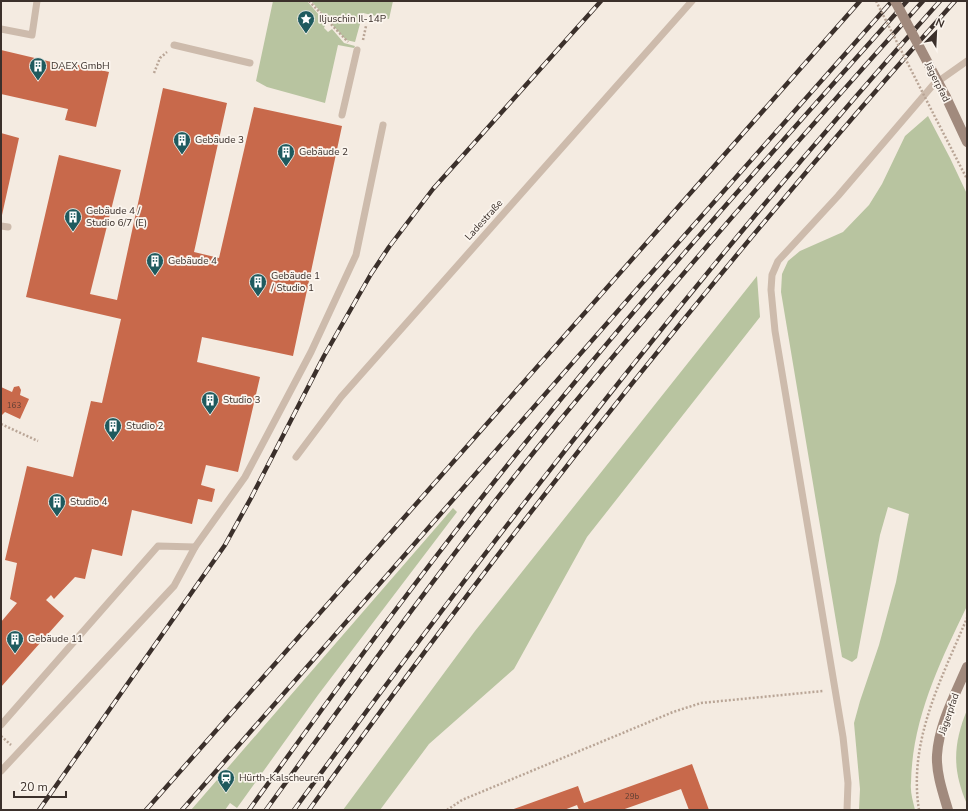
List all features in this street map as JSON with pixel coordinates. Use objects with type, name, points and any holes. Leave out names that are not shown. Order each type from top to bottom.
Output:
[{"type":"main road","name":"Jägerpfad","points":[[895,1],[946,97],[967,142]]},
{"type":"main road","name":"Jägerpfad","points":[[948,810],[939,775],[937,756],[940,734],[947,712],[967,667]]},
{"type":"lane","points":[[1,29],[32,35],[37,1]]},
{"type":"lane","name":"Ladestraße","points":[[296,457],[341,397],[692,1]]},
{"type":"lane","points":[[174,46],[250,63]]},
{"type":"lane","points":[[342,116],[359,48]]},
{"type":"lane","points":[[847,810],[848,783],[836,689],[775,331],[770,290],[772,275],[778,261],[838,196],[933,85],[967,61]]},
{"type":"lane","points":[[1,771],[174,586],[195,547],[244,477],[311,352],[356,255],[383,125]]},
{"type":"lane","points":[[1,725],[158,546],[195,547]]},
{"type":"path","points":[[309,1],[346,42],[352,43]]},
{"type":"path","points":[[876,1],[967,180]]},
{"type":"path","points":[[359,48],[366,26]]},
{"type":"path","points":[[154,73],[160,58],[174,46]]},
{"type":"path","points":[[1,424],[38,441]]},
{"type":"path","points":[[447,810],[462,800],[673,712],[701,703],[741,698],[808,694],[836,689]]},
{"type":"green space","points":[[273,1],[307,1],[326,23],[324,28],[328,32],[332,29],[344,43],[355,46],[354,48],[338,45],[325,103],[267,87],[256,81]]},
{"type":"green space","points":[[311,1],[393,1],[389,19],[363,13],[355,42],[346,40]]},
{"type":"green space","points":[[928,116],[967,194],[967,606],[947,648],[929,692],[916,736],[911,786],[915,810],[859,810],[860,789],[854,723],[879,645],[896,582],[909,514],[888,507],[880,535],[857,658],[852,662],[842,657],[781,292],[782,274],[788,261],[800,251],[843,232],[869,205],[882,184],[905,136]]},
{"type":"green space","points":[[757,276],[760,317],[587,537],[514,669],[429,744],[380,810],[343,810],[475,631]]},
{"type":"green space","points":[[453,508],[457,512],[318,695],[237,808],[230,803],[225,810],[191,810]]},
{"type":"green space","points":[[967,710],[967,804],[959,780],[956,757],[959,734]]},
{"type":"building","name":"DAEX GmbH","points":[[1,50],[77,68],[78,65],[109,72],[96,127],[65,120],[68,109],[1,94]]},
{"type":"building","points":[[163,88],[227,103],[194,252],[219,258],[254,107],[342,126],[293,356],[202,337],[197,362],[260,377],[238,472],[206,465],[201,485],[215,489],[212,502],[198,499],[192,524],[132,510],[122,556],[92,549],[85,579],[75,577],[54,599],[51,595],[46,600],[64,616],[1,687],[1,622],[17,603],[10,599],[17,563],[5,560],[27,466],[73,477],[91,401],[102,403],[121,319],[26,297],[59,155],[121,170],[90,294],[117,300]]},
{"type":"building","points":[[1,133],[19,138],[2,215],[1,215]]},
{"type":"building","points":[[19,386],[21,390],[20,395],[29,399],[20,419],[5,412],[1,416],[1,387],[12,392],[14,387]]},
{"type":"building","points":[[692,764],[709,810],[689,810],[681,789],[622,810],[579,810],[577,805],[564,810],[511,810],[578,786],[584,803]]},
{"type":"railway","points":[[39,810],[225,545],[251,498],[324,356],[371,274],[389,247],[433,189],[601,1]]},
{"type":"railway","points":[[146,810],[860,1]]},
{"type":"railway","points":[[182,810],[630,297],[892,1]]},
{"type":"railway","points":[[249,810],[393,613],[467,516],[543,421],[677,261],[907,1]]},
{"type":"railway","points":[[266,810],[444,567],[556,425],[737,211],[923,1]]},
{"type":"railway","points":[[294,810],[448,602],[607,397],[688,296],[771,197],[940,1]]},
{"type":"railway","points":[[309,810],[462,602],[621,397],[785,197],[869,98],[955,1]]},
{"type":"place","name":"Iljuschin Il-14P","points":[[306,34]]},
{"type":"place","name":"DAEX GmbH","points":[[38,81]]},
{"type":"place","name":"Gebäude 3","points":[[182,155]]},
{"type":"place","name":"Gebäude 2","points":[[286,167]]},
{"type":"place","name":"Gebäude 4 / Studio 6/7 (E)","points":[[73,232]]},
{"type":"place","name":"Gebäude 4","points":[[155,276]]},
{"type":"place","name":"Gebäude 1 / Studio 1","points":[[258,297]]},
{"type":"place","name":"Studio 3","points":[[210,415]]},
{"type":"place","name":"Studio 2","points":[[113,441]]},
{"type":"place","name":"Studio 4","points":[[57,517]]},
{"type":"place","name":"Gebäude 11","points":[[15,654]]},
{"type":"place","name":"Hürth-Kalscheuren","points":[[226,793]]}]
